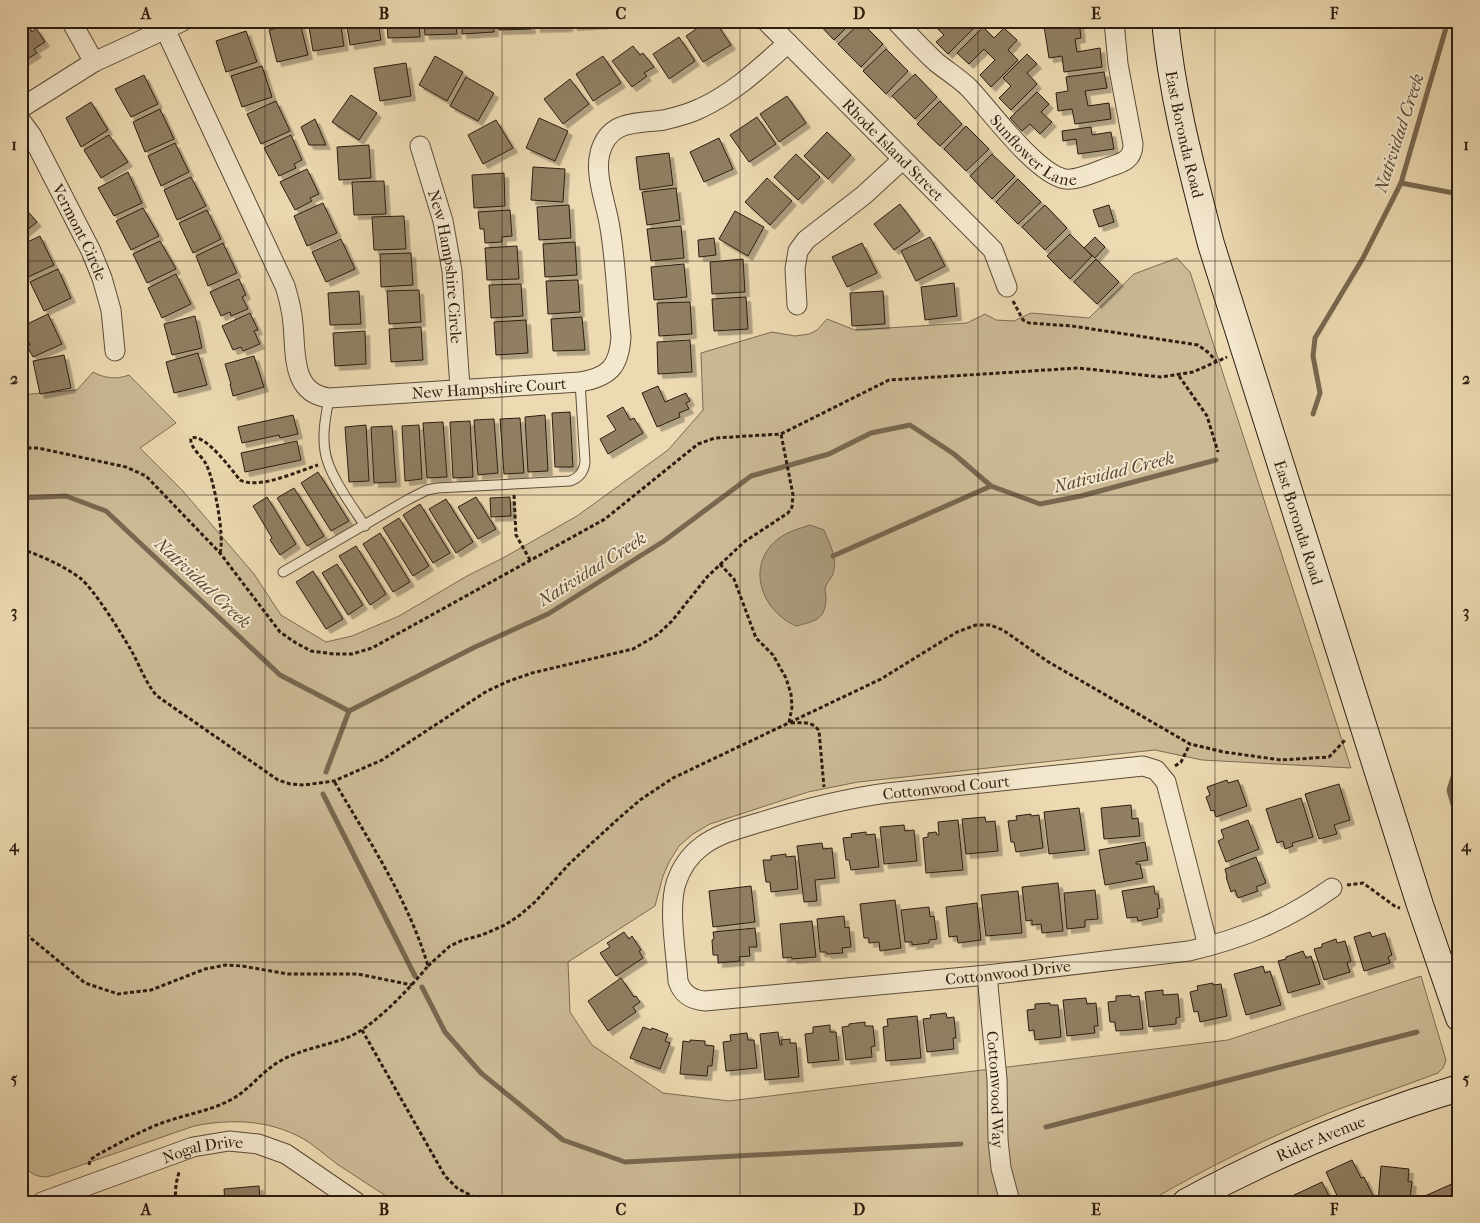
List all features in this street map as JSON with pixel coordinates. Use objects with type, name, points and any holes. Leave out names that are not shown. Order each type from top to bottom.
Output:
[{"type":"main road","name":"East Boronda Road","points":[[1165,21],[1169,60],[1186,149],[1212,244],[1420,905],[1459,1018]]},
{"type":"main road","name":"Rider Avenue","points":[[1186,1202],[1253,1168],[1335,1131],[1459,1088]]},
{"type":"street","points":[[71,21],[94,62]]},
{"type":"street","points":[[21,108],[94,62],[183,21]]},
{"type":"street","name":"Rhode Island Street","points":[[766,21],[993,250],[1007,287]]},
{"type":"street","name":"Sunflower Lane","points":[[896,21],[935,61],[969,88],[998,123],[1045,169],[1058,177],[1071,180],[1121,163],[1133,151],[1134,144],[1118,64],[1114,21]]},
{"type":"street","points":[[165,29],[285,286],[293,323],[296,365],[302,380],[311,391],[329,398]]},
{"type":"street","name":"New Hampshire Court","points":[[329,398],[460,388],[580,382],[607,374],[613,367],[620,352],[621,338],[610,229],[598,164],[603,145],[608,137],[617,129],[627,124],[682,116],[721,98],[754,73],[788,43]]},
{"type":"street","name":"Vermont Circle","points":[[21,121],[32,136],[91,251],[102,278],[111,310],[116,351]]},
{"type":"street","name":"New Hampshire Circle","points":[[420,146],[443,221],[452,271],[460,388]]},
{"type":"street","points":[[797,305],[795,268],[798,251],[806,240],[864,195],[902,160]]},
{"type":"street","name":"Cottonwood Court","points":[[678,981],[673,916],[674,892],[680,872],[690,857],[702,845],[720,835],[826,803],[887,793],[1143,766],[1156,770],[1162,775]]},
{"type":"street","points":[[1162,775],[1166,782],[1208,946]]},
{"type":"street","name":"Cottonwood Drive","points":[[678,981],[686,995],[698,1001],[706,1001],[987,975],[1166,954],[1208,946],[1235,938],[1275,922],[1305,907],[1332,888]]},
{"type":"street","name":"Cottonwood Way","points":[[987,975],[997,1079],[998,1140],[1001,1168],[1010,1202]]},
{"type":"street","name":"Nogal Drive","points":[[42,1202],[194,1147],[229,1141],[258,1144],[286,1154],[356,1202]]},
{"type":"lane","points":[[283,572],[365,526],[413,496],[427,490],[570,481],[575,479],[583,472],[585,462],[580,382]]},
{"type":"lane","points":[[329,398],[324,422],[327,461],[334,476],[365,526]]},
{"type":"path","points":[[1007,287],[1022,320],[1029,323],[1072,326],[1184,342],[1198,345],[1210,353],[1216,361]]},
{"type":"path","points":[[21,448],[38,448],[126,467],[146,476],[220,552],[280,632],[296,644],[311,651],[352,654],[372,648],[605,519],[698,444],[715,438],[781,434],[889,380],[1078,368],[1161,377],[1179,376],[1193,372],[1228,356]]},
{"type":"path","points":[[1179,376],[1207,416],[1218,452]]},
{"type":"path","points":[[21,549],[43,556],[81,579],[117,628],[131,650],[149,687],[158,696],[278,780],[290,784],[304,785],[334,781],[382,760],[487,691],[508,681],[532,673],[633,649],[657,635],[672,621],[707,577],[720,564],[744,542],[788,513],[792,507],[793,495],[781,434]]},
{"type":"path","points":[[220,552],[221,537],[213,482],[205,461],[191,444],[191,438],[195,436],[204,440],[240,480],[246,483],[270,480],[327,461]]},
{"type":"path","points":[[513,484],[516,535],[530,560]]},
{"type":"path","points":[[720,564],[734,579],[756,638],[773,656],[786,678],[791,694],[792,707],[789,723]]},
{"type":"path","points":[[89,1165],[90,1160],[97,1155],[160,1123],[220,1105],[235,1098],[260,1075],[281,1060],[305,1050],[347,1038],[362,1030],[413,985],[428,966],[450,946],[463,940],[482,936],[520,915],[536,901],[569,864],[618,819],[640,800],[673,778],[882,679],[957,632],[976,625],[990,625],[1003,630],[1046,662],[1190,744],[1224,752],[1281,760],[1329,757],[1346,739]]},
{"type":"path","points":[[789,723],[809,723],[819,731],[826,803]]},
{"type":"path","points":[[1162,775],[1181,762],[1190,744]]},
{"type":"path","points":[[334,781],[404,902],[420,940],[428,966]]},
{"type":"path","points":[[1332,888],[1363,883],[1400,908]]},
{"type":"path","points":[[21,930],[85,983],[118,994],[151,990],[205,969],[226,965],[288,974],[358,974],[413,985]]},
{"type":"path","points":[[362,1030],[445,1176],[457,1188],[484,1202]]},
{"type":"path","points":[[175,1202],[179,1172]]},
{"type":"shaded area","points":[[1177,258],[1190,272],[1351,768],[1202,760],[1155,750],[858,782],[808,792],[710,824],[693,834],[679,846],[663,876],[655,906],[568,962],[570,1012],[592,1045],[663,1093],[729,1101],[1228,1040],[1421,976],[1446,1060],[1443,1068],[1438,1073],[1334,1111],[1286,1131],[1216,1164],[1148,1202],[396,1202],[337,1164],[297,1135],[268,1125],[239,1122],[209,1123],[194,1126],[47,1177],[35,1175],[26,1168],[21,1160],[21,395],[77,390],[93,372],[110,378],[129,375],[176,423],[140,448],[182,490],[254,574],[281,615],[326,642],[352,636],[399,616],[467,576],[503,558],[577,516],[668,450],[703,410],[701,353],[772,332],[795,336],[809,334],[817,330],[827,319],[855,330],[967,323],[985,314],[996,320],[1014,321],[1031,313],[1089,318],[1134,274]]},
{"type":"shaded area","points":[[810,525],[824,530],[835,564],[832,576],[825,588],[826,597],[822,615],[814,621],[796,626],[772,608],[765,596],[760,570],[764,557],[771,545],[787,533]]},
{"type":"building","points":[[308,21],[340,21],[344,46],[313,51]]},
{"type":"building","points":[[346,21],[378,21],[381,40],[350,45]]},
{"type":"building","points":[[387,21],[419,21],[420,37],[388,38]]},
{"type":"building","points":[[424,21],[456,21],[457,34],[425,35]]},
{"type":"building","points":[[462,21],[494,21],[494,32],[462,34]]},
{"type":"building","points":[[498,21],[530,21],[531,29],[499,30]]},
{"type":"building","points":[[536,21],[568,21],[568,27],[536,28]]},
{"type":"building","points":[[573,21],[605,21],[605,24],[573,26]]},
{"type":"building","points":[[611,21],[643,21],[643,22],[611,23]]},
{"type":"building","points":[[708,21],[715,21],[731,45],[703,62],[686,36]]},
{"type":"building","points":[[816,21],[853,21],[834,40]]},
{"type":"building","points":[[936,21],[969,21],[975,27],[948,54],[936,42],[944,35],[933,24]]},
{"type":"building","points":[[1079,21],[1081,38],[1075,39],[1077,52],[1100,48],[1102,67],[1064,72],[1062,56],[1049,58],[1044,26]]},
{"type":"building","points":[[25,22],[32,32],[36,28],[45,42],[34,49],[37,53],[21,63],[21,25]]},
{"type":"building","points":[[861,22],[883,44],[861,67],[838,44]]},
{"type":"building","points":[[300,23],[308,55],[277,62],[269,30]]},
{"type":"building","points":[[983,27],[994,38],[1004,28],[1017,40],[1008,50],[1018,60],[991,87],[980,75],[995,60],[984,49],[969,64],[957,53]]},
{"type":"building","points":[[246,31],[257,62],[226,72],[216,41]]},
{"type":"building","points":[[679,37],[695,61],[669,79],[653,54]]},
{"type":"building","points":[[633,46],[640,55],[643,53],[654,67],[644,73],[647,76],[632,87],[612,61]]},
{"type":"building","points":[[886,49],[908,71],[886,94],[863,71]]},
{"type":"building","points":[[1027,54],[1037,64],[1027,73],[1037,84],[1011,110],[999,98],[1011,86],[1003,78]]},
{"type":"building","points":[[435,56],[463,72],[447,101],[419,85]]},
{"type":"building","points":[[603,56],[621,83],[593,101],[576,74]]},
{"type":"building","points":[[406,63],[411,96],[380,101],[374,68]]},
{"type":"building","points":[[262,66],[272,97],[242,107],[231,76]]},
{"type":"building","points":[[1104,72],[1107,88],[1085,91],[1088,106],[1109,103],[1111,119],[1075,124],[1072,109],[1058,111],[1056,93],[1068,91],[1066,77]]},
{"type":"building","points":[[915,74],[937,97],[915,119],[892,96]]},
{"type":"building","points":[[144,75],[158,104],[131,117],[115,89]]},
{"type":"building","points":[[466,77],[494,93],[478,121],[450,106]]},
{"type":"building","points":[[570,79],[589,104],[563,124],[544,99]]},
{"type":"building","points":[[1037,92],[1049,104],[1041,112],[1052,122],[1040,134],[1030,124],[1022,131],[1010,118]]},
{"type":"building","points":[[351,95],[377,113],[359,140],[332,122]]},
{"type":"building","points":[[787,96],[806,123],[779,142],[760,114]]},
{"type":"building","points":[[276,101],[290,131],[261,144],[247,114]]},
{"type":"building","points":[[940,101],[962,124],[940,146],[917,124]]},
{"type":"building","points":[[91,102],[108,130],[81,147],[66,118]]},
{"type":"building","points":[[160,109],[174,139],[145,152],[133,122]]},
{"type":"building","points":[[757,117],[776,144],[749,162],[730,135]]},
{"type":"building","points":[[539,118],[568,131],[555,161],[526,148]]},
{"type":"building","points":[[315,119],[326,145],[309,145],[301,127]]},
{"type":"building","points":[[496,120],[513,148],[483,164],[468,135]]},
{"type":"building","points":[[966,126],[989,149],[966,171],[944,149]]},
{"type":"building","points":[[1091,127],[1092,135],[1111,132],[1114,149],[1078,154],[1076,139],[1063,141],[1062,131]]},
{"type":"building","points":[[827,132],[851,155],[828,179],[804,156]]},
{"type":"building","points":[[109,135],[128,162],[101,178],[84,150]]},
{"type":"building","points":[[291,135],[302,160],[294,164],[296,168],[279,176],[264,148]]},
{"type":"building","points":[[719,138],[733,169],[704,182],[690,152]]},
{"type":"building","points":[[175,143],[189,172],[161,186],[148,156]]},
{"type":"building","points":[[369,145],[371,178],[339,180],[337,147]]},
{"type":"building","points":[[669,153],[673,185],[640,190],[636,157]]},
{"type":"building","points":[[796,154],[820,177],[798,200],[774,177]]},
{"type":"building","points":[[992,154],[1015,176],[992,199],[970,176]]},
{"type":"building","points":[[533,167],[565,169],[563,202],[531,200]]},
{"type":"building","points":[[307,169],[319,194],[310,198],[312,201],[295,210],[280,182]]},
{"type":"building","points":[[128,172],[142,203],[114,216],[98,188]]},
{"type":"building","points":[[504,173],[505,206],[474,208],[472,175]]},
{"type":"building","points":[[191,177],[206,206],[177,220],[164,190]]},
{"type":"building","points":[[767,178],[792,201],[770,225],[745,202]]},
{"type":"building","points":[[1018,179],[1041,202],[1018,224],[996,202]]},
{"type":"building","points":[[384,181],[386,214],[354,215],[352,182]]},
{"type":"building","points":[[676,188],[680,220],[647,225],[642,192]]},
{"type":"building","points":[[323,203],[337,233],[307,246],[294,216]]},
{"type":"building","points":[[21,204],[37,222],[21,235]]},
{"type":"building","points":[[900,204],[920,231],[894,250],[874,224]]},
{"type":"building","points":[[569,205],[571,238],[539,240],[537,207]]},
{"type":"building","points":[[1045,205],[1067,228],[1045,250],[1022,227]]},
{"type":"building","points":[[1109,205],[1114,222],[1099,227],[1093,210]]},
{"type":"building","points":[[143,208],[159,236],[131,250],[116,221]]},
{"type":"building","points":[[207,210],[221,239],[193,253],[179,223]]},
{"type":"building","points":[[510,210],[512,236],[502,237],[502,242],[485,243],[484,229],[480,229],[478,212]]},
{"type":"building","points":[[735,211],[764,227],[748,256],[719,239]]},
{"type":"building","points":[[404,216],[406,249],[374,250],[372,217]]},
{"type":"building","points":[[681,226],[684,258],[651,261],[647,229]]},
{"type":"building","points":[[1070,234],[1092,256],[1070,279],[1047,256]]},
{"type":"building","points":[[40,236],[54,265],[26,278],[21,268],[21,245]]},
{"type":"building","points":[[930,237],[945,266],[916,281],[901,251]]},
{"type":"building","points":[[1095,237],[1105,247],[1095,258],[1084,248]]},
{"type":"building","points":[[714,238],[716,255],[699,257],[698,240]]},
{"type":"building","points":[[341,239],[355,269],[326,282],[312,252]]},
{"type":"building","points":[[160,241],[176,269],[147,283],[133,254]]},
{"type":"building","points":[[575,242],[577,275],[545,277],[543,244]]},
{"type":"building","points":[[223,243],[237,273],[208,286],[196,256]]},
{"type":"building","points":[[862,243],[877,273],[847,287],[832,257]]},
{"type":"building","points":[[517,246],[519,279],[487,280],[485,248]]},
{"type":"building","points":[[411,253],[413,285],[381,287],[380,254]]},
{"type":"building","points":[[743,259],[745,292],[712,294],[710,262]]},
{"type":"building","points":[[1096,259],[1119,282],[1097,304],[1074,282]]},
{"type":"building","points":[[684,264],[687,297],[654,300],[651,267]]},
{"type":"building","points":[[58,269],[71,298],[44,311],[30,282]]},
{"type":"building","points":[[176,274],[191,304],[162,318],[148,288]]},
{"type":"building","points":[[239,279],[246,295],[242,297],[248,309],[231,316],[230,312],[221,316],[210,292]]},
{"type":"building","points":[[578,280],[580,312],[548,314],[546,281]]},
{"type":"building","points":[[954,283],[957,316],[925,320],[921,287]]},
{"type":"building","points":[[521,284],[523,316],[491,318],[489,285]]},
{"type":"building","points":[[419,290],[421,322],[389,324],[387,291]]},
{"type":"building","points":[[359,291],[361,324],[330,325],[328,293]]},
{"type":"building","points":[[883,291],[885,324],[852,326],[850,293]]},
{"type":"building","points":[[746,297],[748,329],[714,331],[712,299]]},
{"type":"building","points":[[690,302],[692,334],[659,336],[657,303]]},
{"type":"building","points":[[250,313],[258,330],[254,331],[260,344],[243,351],[241,347],[233,350],[222,326]]},
{"type":"building","points":[[48,314],[62,344],[33,357],[27,346],[30,345],[21,327]]},
{"type":"building","points":[[195,316],[202,348],[172,355],[164,324]]},
{"type":"building","points":[[582,317],[585,350],[553,351],[551,319]]},
{"type":"building","points":[[526,320],[528,353],[496,355],[494,322]]},
{"type":"building","points":[[421,327],[423,360],[391,362],[389,329]]},
{"type":"building","points":[[365,331],[366,364],[335,366],[333,333]]},
{"type":"building","points":[[690,340],[692,372],[658,374],[657,342]]},
{"type":"building","points":[[198,353],[207,385],[174,393],[166,362]]},
{"type":"building","points":[[64,355],[71,388],[40,394],[33,361]]},
{"type":"building","points":[[254,356],[264,387],[233,396],[225,364]]},
{"type":"building","points":[[658,386],[665,402],[686,393],[690,401],[686,403],[689,409],[679,413],[680,417],[657,427],[642,393]]},
{"type":"building","points":[[623,407],[630,420],[634,418],[643,433],[608,454],[600,439],[616,430],[607,416]]},
{"type":"building","points":[[570,412],[573,467],[555,467],[552,413]]},
{"type":"building","points":[[293,415],[298,434],[280,438],[279,435],[242,443],[238,427]]},
{"type":"building","points":[[545,415],[548,471],[528,472],[525,417]]},
{"type":"building","points":[[520,418],[524,473],[504,474],[500,419]]},
{"type":"building","points":[[494,419],[498,473],[478,475],[474,420]]},
{"type":"building","points":[[470,421],[473,477],[453,478],[450,422]]},
{"type":"building","points":[[443,422],[447,477],[427,478],[423,423]]},
{"type":"building","points":[[366,425],[369,481],[349,482],[345,427]]},
{"type":"building","points":[[419,425],[422,479],[405,481],[402,426]]},
{"type":"building","points":[[392,426],[396,482],[374,483],[371,427]]},
{"type":"building","points":[[297,441],[301,460],[245,472],[241,453]]},
{"type":"building","points":[[318,472],[349,521],[331,531],[301,483]]},
{"type":"building","points":[[294,488],[324,536],[307,546],[277,498]]},
{"type":"building","points":[[267,497],[296,544],[280,555],[270,540],[272,538],[253,506]]},
{"type":"building","points":[[476,497],[496,529],[478,539],[458,507]]},
{"type":"building","points":[[510,497],[511,516],[491,517],[490,498]]},
{"type":"building","points":[[446,499],[473,542],[456,553],[429,509]]},
{"type":"building","points":[[420,504],[450,553],[433,563],[403,515]]},
{"type":"building","points":[[399,518],[429,566],[413,576],[383,528]]},
{"type":"building","points":[[380,533],[410,582],[393,592],[363,544]]},
{"type":"building","points":[[356,546],[386,594],[370,605],[339,556]]},
{"type":"building","points":[[337,564],[363,605],[348,615],[322,573]]},
{"type":"building","points":[[313,571],[343,619],[326,629],[296,582]]},
{"type":"building","points":[[1227,780],[1228,783],[1238,780],[1247,806],[1216,817],[1214,810],[1211,811],[1206,797],[1210,795],[1207,787]]},
{"type":"building","points":[[1339,784],[1350,820],[1334,825],[1337,834],[1319,839],[1305,794]]},
{"type":"building","points":[[1301,798],[1313,837],[1292,843],[1293,846],[1285,849],[1283,841],[1277,843],[1266,809]]},
{"type":"building","points":[[1131,805],[1132,819],[1138,818],[1140,836],[1104,839],[1101,808]]},
{"type":"building","points":[[1079,808],[1085,850],[1049,854],[1044,812]]},
{"type":"building","points":[[1031,814],[1031,816],[1039,815],[1043,848],[1016,852],[1014,842],[1011,842],[1008,821],[1017,820],[1016,816]]},
{"type":"building","points":[[985,817],[986,822],[995,821],[998,851],[966,854],[962,819]]},
{"type":"building","points":[[958,820],[963,870],[926,873],[923,838],[928,837],[928,833],[936,832],[939,835],[938,822]]},
{"type":"building","points":[[1248,820],[1259,849],[1226,862],[1218,841],[1224,838],[1221,830]]},
{"type":"building","points":[[904,825],[905,831],[914,830],[917,861],[884,864],[880,827]]},
{"type":"building","points":[[866,832],[866,835],[875,834],[879,867],[851,870],[849,860],[846,860],[843,838],[852,837],[851,834]]},
{"type":"building","points":[[1145,842],[1148,860],[1136,862],[1136,864],[1140,864],[1143,878],[1105,885],[1099,850]]},
{"type":"building","points":[[822,843],[823,849],[832,848],[835,878],[815,880],[817,901],[804,902],[797,846]]},
{"type":"building","points":[[786,854],[786,857],[795,856],[798,889],[771,892],[770,882],[766,882],[763,860],[771,860],[771,856]]},
{"type":"building","points":[[1256,857],[1266,883],[1256,887],[1258,891],[1238,898],[1235,890],[1231,892],[1225,869]]},
{"type":"building","points":[[1058,883],[1063,931],[1042,933],[1041,924],[1032,925],[1032,920],[1026,921],[1022,887]]},
{"type":"building","points":[[751,886],[755,922],[713,927],[709,891]]},
{"type":"building","points":[[1154,886],[1155,894],[1158,894],[1160,908],[1157,909],[1158,917],[1138,921],[1137,917],[1127,918],[1122,891]]},
{"type":"building","points":[[1095,890],[1098,919],[1085,920],[1085,927],[1067,929],[1064,893]]},
{"type":"building","points":[[1018,891],[1022,933],[986,936],[981,895]]},
{"type":"building","points":[[895,900],[901,948],[880,951],[879,942],[869,943],[869,938],[864,938],[860,904]]},
{"type":"building","points":[[977,903],[981,940],[958,943],[957,936],[949,937],[946,907]]},
{"type":"building","points":[[929,907],[930,917],[934,916],[937,939],[929,940],[929,943],[912,945],[912,942],[905,942],[901,910]]},
{"type":"building","points":[[844,916],[845,928],[849,927],[851,947],[842,948],[843,953],[827,954],[826,952],[820,952],[817,919]]},
{"type":"building","points":[[812,921],[816,957],[783,958],[780,924]]},
{"type":"building","points":[[755,928],[757,947],[749,947],[750,956],[739,957],[740,961],[718,963],[718,955],[713,955],[713,932]]},
{"type":"building","points":[[624,932],[629,939],[632,936],[641,950],[639,951],[643,958],[616,976],[600,953],[610,947],[607,943]]},
{"type":"building","points":[[1370,932],[1372,937],[1385,933],[1392,955],[1388,957],[1390,963],[1364,971],[1354,937]]},
{"type":"building","points":[[1336,939],[1337,943],[1345,941],[1351,961],[1347,963],[1350,972],[1324,980],[1314,949]]},
{"type":"building","points":[[1303,951],[1306,958],[1311,956],[1320,984],[1288,993],[1278,961]]},
{"type":"building","points":[[1263,966],[1265,973],[1270,971],[1281,1005],[1246,1015],[1234,974]]},
{"type":"building","points":[[621,978],[634,997],[636,996],[640,1002],[633,1007],[636,1012],[608,1031],[588,1001]]},
{"type":"building","points":[[1213,983],[1213,985],[1221,984],[1227,1016],[1200,1022],[1198,1011],[1194,1012],[1190,992],[1198,990],[1197,986]]},
{"type":"building","points":[[1163,990],[1163,995],[1178,994],[1180,1017],[1176,1018],[1176,1024],[1149,1027],[1145,992]]},
{"type":"building","points":[[1131,995],[1131,997],[1139,996],[1143,1029],[1116,1031],[1115,1022],[1110,1022],[1108,1002],[1116,1001],[1116,996]]},
{"type":"building","points":[[1086,998],[1087,1004],[1096,1003],[1098,1026],[1094,1026],[1095,1033],[1067,1036],[1063,1000]]},
{"type":"building","points":[[1050,1003],[1050,1005],[1058,1005],[1061,1037],[1035,1040],[1034,1030],[1029,1031],[1027,1010],[1035,1009],[1035,1004]]},
{"type":"building","points":[[946,1013],[947,1018],[954,1017],[956,1038],[953,1038],[954,1049],[927,1052],[923,1019],[931,1018],[930,1015]]},
{"type":"building","points":[[917,1016],[921,1058],[886,1061],[883,1027],[888,1026],[887,1019]]},
{"type":"building","points":[[865,1022],[865,1026],[873,1026],[875,1046],[871,1047],[872,1057],[846,1060],[842,1027]]},
{"type":"building","points":[[830,1025],[830,1032],[836,1032],[839,1060],[808,1063],[805,1034],[813,1033],[813,1027]]},
{"type":"building","points":[[643,1027],[668,1034],[665,1041],[670,1043],[660,1069],[630,1058]]},
{"type":"building","points":[[778,1032],[780,1045],[782,1045],[781,1040],[790,1039],[790,1043],[796,1043],[799,1077],[765,1080],[760,1034]]},
{"type":"building","points":[[747,1033],[748,1040],[754,1040],[757,1068],[726,1071],[723,1042],[731,1041],[730,1035]]},
{"type":"building","points":[[690,1040],[705,1041],[705,1045],[714,1046],[712,1066],[708,1066],[707,1076],[680,1074],[683,1041],[690,1042]]},
{"type":"building","points":[[1352,1160],[1361,1178],[1364,1177],[1373,1196],[1365,1200],[1366,1202],[1340,1202],[1326,1172]]},
{"type":"building","points":[[1381,1166],[1409,1169],[1408,1181],[1412,1182],[1410,1199],[1402,1198],[1401,1202],[1378,1202]]},
{"type":"building","points":[[1322,1182],[1332,1202],[1292,1202],[1290,1197]]},
{"type":"building","points":[[1454,1183],[1459,1194],[1459,1202],[1417,1202],[1416,1200]]},
{"type":"building","points":[[259,1186],[260,1202],[225,1202],[224,1189]]},
{"type":"waterway","name":"Natividad Creek","points":[[1313,414],[1320,393],[1313,356],[1315,338],[1363,258],[1401,183],[1448,21]]},
{"type":"waterway","points":[[1401,183],[1459,194]]},
{"type":"waterway","name":"Natividad Creek","points":[[349,711],[475,647],[548,614],[664,541],[751,476],[829,454],[871,433],[910,425],[954,454],[991,486],[1040,504],[1081,496],[1216,460]]},
{"type":"waterway","points":[[833,556],[991,486]]},
{"type":"waterway","name":"Natividad Creek","points":[[21,498],[66,496],[106,511],[280,675],[349,711]]},
{"type":"waterway","points":[[326,772],[349,711]]},
{"type":"waterway","points":[[1459,758],[1449,790],[1459,826]]},
{"type":"waterway","points":[[323,794],[415,976]]},
{"type":"waterway","points":[[422,987],[445,1032],[481,1073],[563,1140],[625,1162],[961,1144]]},
{"type":"waterway","points":[[1046,1127],[1417,1032]]}]
